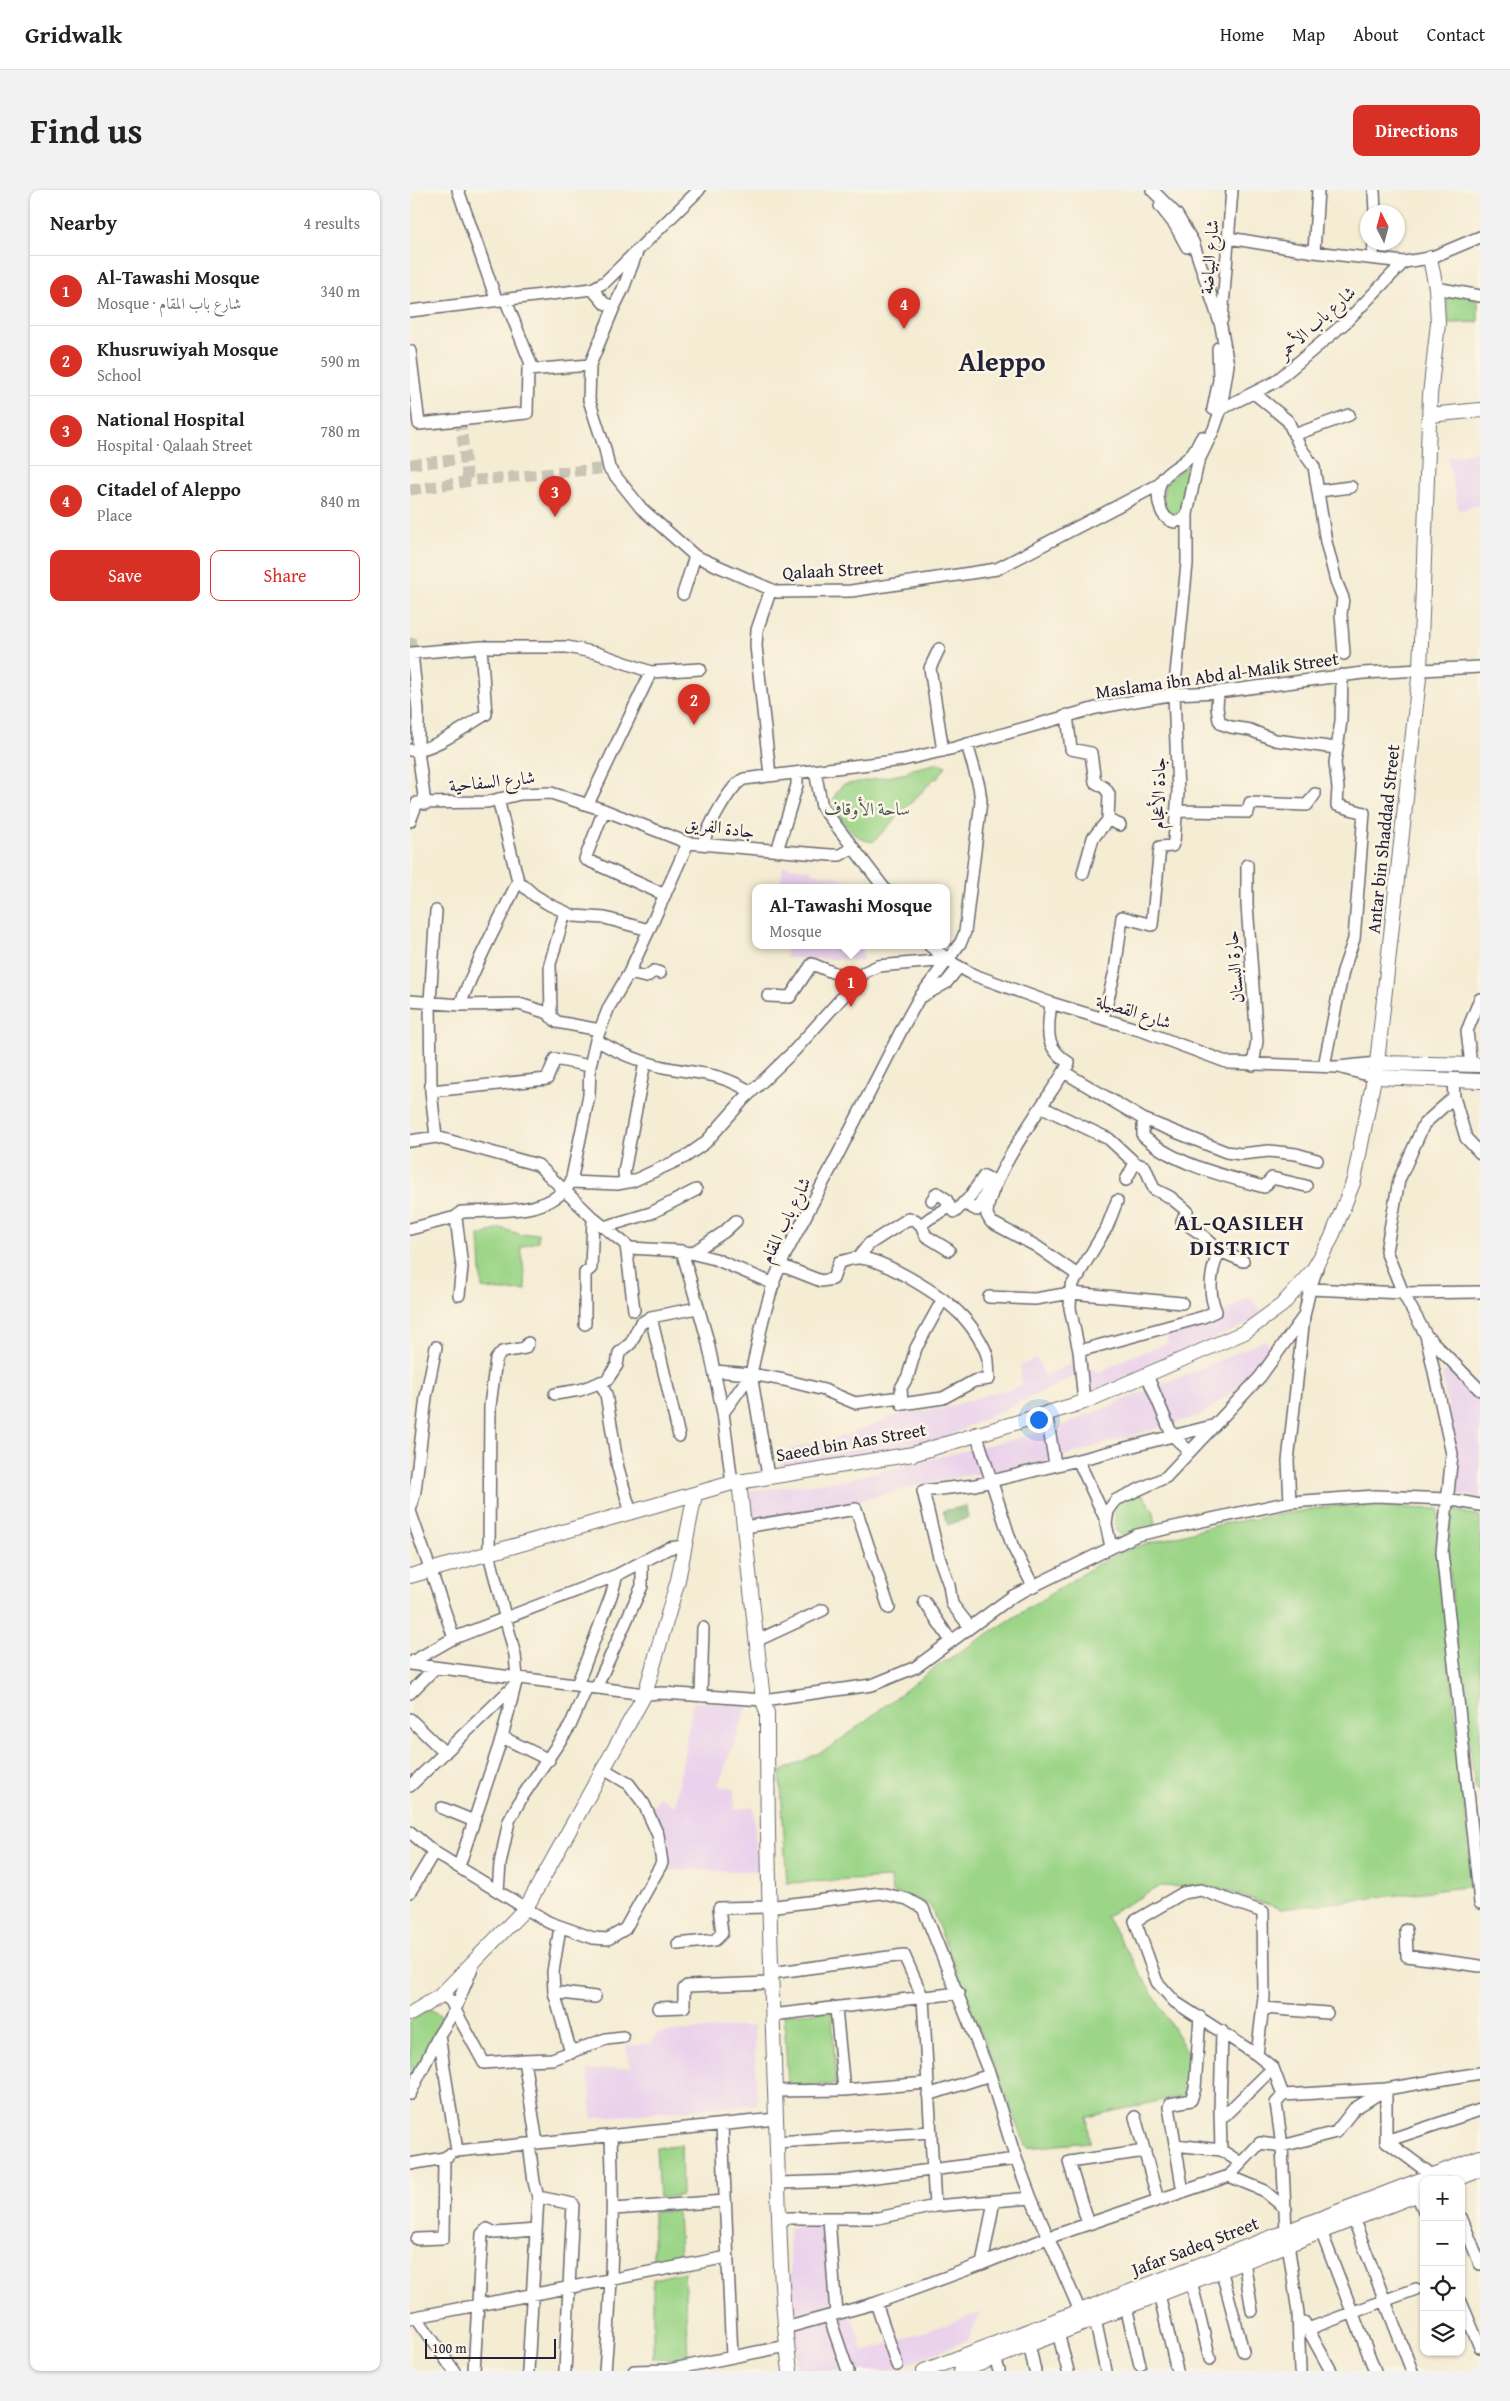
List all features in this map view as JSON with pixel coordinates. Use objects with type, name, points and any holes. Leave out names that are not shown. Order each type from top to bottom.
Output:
[{"type":"main road","name":"Antar bin Shaddad Street","points":[[1322,1258],[1340,1220],[1354,1180],[1376,1070],[1420,669],[1430,416],[1438,323],[1436,288],[1430,258]]},
{"type":"main road","points":[[1430,416],[1480,410]]},
{"type":"main road","points":[[1376,1070],[1476,1065]]},
{"type":"main road","points":[[1376,1070],[1453,1080],[1480,1081]]},
{"type":"main road","name":"Saeed bin Aas Street","points":[[410,1576],[735,1482],[913,1454],[976,1433],[1084,1402],[1245,1332],[1282,1305],[1322,1258]]},
{"type":"main road","points":[[735,1482],[745,1527],[756,1641],[763,1700],[767,1713],[768,1907],[778,2183],[790,2371]]},
{"type":"main road","points":[[410,2014],[440,1996],[526,1908],[602,1768],[645,1694],[678,1580],[694,1494]]},
{"type":"main road","name":"Jafar Sadeq Street","points":[[924,2371],[1080,2311],[1287,2237],[1480,2156]]},
{"type":"main road","points":[[1464,2176],[1480,2170]]},
{"type":"main road","name":"Jafar Sadeq Street","points":[[966,2370],[997,2364],[1029,2344],[1244,2260],[1287,2237],[1321,2231],[1420,2193]]},
{"type":"street","points":[[458,190],[494,296]]},
{"type":"street","points":[[410,304],[591,287],[693,190]]},
{"type":"street","points":[[410,311],[506,301],[591,287],[605,282],[699,190]]},
{"type":"street","points":[[1145,190],[1175,225],[1192,258],[1211,316],[1219,351],[1218,380],[1212,415],[1194,459]]},
{"type":"street","points":[[1152,190],[1177,215],[1193,242],[1221,326],[1228,365],[1221,409],[1214,429],[1194,459]]},
{"type":"street","name":"شارع البياضة","points":[[1221,326],[1232,190]]},
{"type":"street","points":[[1314,252],[1318,190]]},
{"type":"street","points":[[1374,191],[1375,205]]},
{"type":"street","points":[[1229,238],[1314,252],[1404,262],[1430,258],[1480,238]]},
{"type":"street","name":"Qalaah Street","points":[[639,247],[624,288],[614,306],[590,365],[589,400],[605,448],[609,468],[641,508],[695,556],[777,592],[851,591],[997,570],[1160,484],[1167,474],[1194,459]]},
{"type":"street","points":[[1373,258],[1374,250]]},
{"type":"street","name":"شارع باب الأحمر","points":[[1221,409],[1275,382],[1346,322],[1404,262]]},
{"type":"street","points":[[591,287],[604,303],[614,306]]},
{"type":"street","points":[[1436,288],[1480,296]]},
{"type":"street","points":[[506,301],[533,369]]},
{"type":"street","points":[[410,352],[418,424],[528,413],[528,370],[590,365]]},
{"type":"street","points":[[1254,394],[1288,421],[1300,447],[1314,467],[1328,550],[1336,581],[1342,593],[1344,654]]},
{"type":"street","points":[[1294,434],[1349,415]]},
{"type":"street","name":"جادة الأعجام","points":[[1103,1019],[1115,971],[1122,917],[1152,925],[1160,847],[1172,846],[1177,811],[1174,694],[1187,564],[1187,514],[1194,459]]},
{"type":"street","points":[[1160,484],[1159,496],[1163,516],[1175,522],[1184,518],[1187,514]]},
{"type":"street","points":[[1319,491],[1351,487]]},
{"type":"street","points":[[683,594],[695,556]]},
{"type":"street","points":[[770,775],[756,646],[757,630],[771,589]]},
{"type":"street","points":[[414,751],[452,735],[486,714],[482,647]]},
{"type":"street","points":[[425,804],[414,751],[418,710],[412,653],[482,647],[582,649],[651,672],[700,669]]},
{"type":"street","points":[[938,649],[930,668],[943,751]]},
{"type":"street","name":"Maslama ibn Abd al-Malik Street","points":[[704,844],[710,828],[739,781],[770,775],[889,762],[943,751],[1067,715],[1174,694],[1218,692],[1342,675],[1480,667]]},
{"type":"street","points":[[588,804],[651,672]]},
{"type":"street","points":[[1324,1066],[1342,971],[1354,939],[1364,813],[1337,805],[1338,788],[1334,762],[1341,721],[1342,675]]},
{"type":"street","points":[[1218,692],[1217,708],[1219,720],[1222,724],[1250,730],[1275,740],[1336,748]]},
{"type":"street","points":[[1067,715],[1071,749],[1091,753],[1095,782],[1105,788],[1109,794],[1108,820],[1093,838],[1083,873]]},
{"type":"street","name":"شارع باب المقام","points":[[768,1476],[751,1374],[780,1265],[919,998],[948,960],[965,932],[980,801],[979,786],[967,744]]},
{"type":"street","points":[[815,771],[822,807],[881,884]]},
{"type":"street","points":[[777,851],[797,785],[797,773]]},
{"type":"street","name":"شارع السفاحية","points":[[410,821],[417,804],[487,802],[520,794],[552,792],[588,804]]},
{"type":"street","points":[[1177,811],[1248,812],[1250,803],[1307,805],[1315,794]]},
{"type":"street","points":[[498,799],[518,881],[542,900],[574,916],[605,918],[649,930]]},
{"type":"street","name":"جادة الفريق","points":[[588,804],[688,843],[840,855],[852,848]]},
{"type":"street","points":[[604,810],[585,859],[665,895]]},
{"type":"street","points":[[1108,820],[1120,825]]},
{"type":"street","points":[[568,1186],[589,1095],[590,1066],[598,1035],[609,1007],[629,973],[688,843]]},
{"type":"street","name":"حارة البستان","points":[[1247,865],[1246,905],[1258,1040],[1253,1065]]},
{"type":"street","points":[[460,1005],[474,966],[498,925],[518,881]]},
{"type":"street","points":[[436,910],[430,1002],[431,1091],[436,1137]]},
{"type":"street","points":[[551,1017],[550,964],[565,912]]},
{"type":"street","name":"شارع القصيلة","points":[[934,949],[959,967],[1051,1003],[1229,1063],[1324,1066],[1376,1070]]},
{"type":"street","points":[[410,1229],[456,1217],[461,1212],[533,1208],[568,1186],[625,1182],[660,1169],[706,1143],[751,1092],[793,1052],[865,972],[878,966],[948,960]]},
{"type":"street","points":[[768,996],[790,997],[812,964],[857,982]]},
{"type":"street","points":[[919,998],[939,988],[959,967]]},
{"type":"street","points":[[629,973],[646,977],[654,971],[660,973]]},
{"type":"street","points":[[1476,1065],[1467,1031],[1480,999]]},
{"type":"street","points":[[410,1002],[460,1005],[519,1004],[548,1013],[557,1022],[598,1035],[645,1062],[717,1075],[733,1081],[751,1092]]},
{"type":"street","points":[[1051,1003],[1047,1035],[1059,1057],[1069,1063],[995,1182],[987,1211],[992,1222],[1036,1246],[1079,1276]]},
{"type":"street","points":[[431,1091],[547,1079],[555,1059],[590,1066]]},
{"type":"street","points":[[625,1182],[624,1172],[645,1062]]},
{"type":"street","points":[[1064,1072],[1143,1119],[1226,1152],[1242,1154],[1268,1152],[1296,1154],[1317,1160]]},
{"type":"street","points":[[1453,1080],[1454,1096],[1466,1138],[1480,1152]]},
{"type":"street","points":[[1454,1096],[1424,1124],[1399,1180],[1386,1251],[1403,1293],[1426,1335],[1480,1390]]},
{"type":"street","points":[[1042,1107],[1109,1139],[1135,1163],[1145,1167],[1154,1189],[1170,1197],[1187,1211],[1182,1221],[1220,1251],[1243,1261]]},
{"type":"street","points":[[1143,1119],[1144,1136],[1156,1147],[1217,1174],[1264,1187],[1272,1178],[1306,1186]]},
{"type":"street","points":[[410,1141],[436,1137],[538,1165],[568,1186],[593,1218],[626,1246],[630,1248],[687,1252],[714,1259],[774,1284]]},
{"type":"street","points":[[1126,1180],[1135,1163]]},
{"type":"street","points":[[932,1200],[937,1193],[946,1199],[955,1212],[984,1176],[995,1182]]},
{"type":"street","points":[[604,1227],[650,1214],[696,1190]]},
{"type":"street","points":[[1084,1402],[1079,1351],[1070,1308],[1071,1287],[1107,1227],[1118,1201]]},
{"type":"street","points":[[921,1225],[950,1207]]},
{"type":"street","points":[[456,1217],[462,1267],[459,1295]]},
{"type":"street","points":[[586,1324],[585,1273],[591,1268],[593,1218]]},
{"type":"street","points":[[858,1258],[868,1244],[908,1219],[915,1220],[921,1225],[926,1236],[949,1250]]},
{"type":"street","points":[[687,1252],[724,1232],[736,1221]]},
{"type":"street","points":[[626,1246],[634,1310]]},
{"type":"street","points":[[1079,1351],[1203,1317],[1216,1311],[1210,1296],[1210,1286],[1220,1251]]},
{"type":"street","points":[[687,1252],[697,1308],[707,1338],[723,1413],[735,1482]]},
{"type":"street","points":[[780,1265],[821,1281],[833,1279],[840,1262],[858,1258],[891,1269],[943,1299],[960,1314],[972,1328],[987,1356],[989,1379],[974,1382],[943,1398],[902,1404],[901,1388],[908,1376],[916,1348],[943,1299]]},
{"type":"street","points":[[1290,1502],[1288,1461],[1304,1316],[1310,1288],[1322,1258]]},
{"type":"street","points":[[1310,1288],[1403,1293],[1480,1292]]},
{"type":"street","points":[[989,1298],[1035,1298],[1071,1293],[1182,1303]]},
{"type":"street","points":[[555,1394],[580,1390],[607,1380],[617,1365],[620,1353],[631,1343],[640,1324],[651,1317],[697,1308]]},
{"type":"street","points":[[1105,1518],[1116,1500],[1166,1477],[1260,1377],[1304,1316]]},
{"type":"street","points":[[651,1317],[678,1436]]},
{"type":"street","points":[[1426,1335],[1452,1454],[1442,1552],[1474,1799],[1480,1897]]},
{"type":"street","points":[[459,1866],[502,1737],[516,1682],[515,1656],[507,1618],[489,1554],[490,1406],[494,1362],[502,1352],[525,1348],[528,1343]]},
{"type":"street","points":[[436,1347],[426,1397],[415,1491],[410,1511],[454,1638]]},
{"type":"street","points":[[714,1371],[751,1374],[824,1390],[855,1403],[901,1397]]},
{"type":"street","points":[[723,1413],[751,1374]]},
{"type":"street","points":[[1147,1375],[1172,1435],[1189,1451]]},
{"type":"street","points":[[600,1382],[606,1394],[618,1468],[631,1513]]},
{"type":"street","points":[[1046,1412],[1055,1464]]},
{"type":"street","points":[[970,1627],[952,1604],[949,1585],[939,1557],[923,1491],[975,1485],[1213,1426]]},
{"type":"street","points":[[976,1433],[1012,1545],[1033,1586]]},
{"type":"street","points":[[1078,1460],[1105,1518],[1112,1547]]},
{"type":"street","points":[[410,1664],[516,1682],[587,1687],[645,1694],[763,1700],[872,1685],[916,1667],[1013,1596],[1137,1536],[1290,1502],[1375,1496],[1447,1499],[1480,1505]]},
{"type":"street","points":[[745,1527],[856,1509],[889,1608]]},
{"type":"street","points":[[410,1664],[454,1638],[617,1574],[669,1548],[684,1546]]},
{"type":"street","points":[[498,1891],[500,1864],[509,1821],[522,1797],[549,1760],[570,1726],[587,1687],[642,1586],[642,1562]]},
{"type":"street","points":[[587,1687],[617,1574]]},
{"type":"street","points":[[924,1601],[951,1641]]},
{"type":"street","points":[[756,1641],[823,1610]]},
{"type":"street","points":[[701,1696],[702,1628]]},
{"type":"street","points":[[410,1693],[435,1668]]},
{"type":"street","points":[[410,1786],[516,1682]]},
{"type":"street","points":[[410,1719],[445,1753]]},
{"type":"street","points":[[502,1737],[549,1760]]},
{"type":"street","points":[[410,1832],[434,1852],[548,1922],[594,1938],[608,1939],[625,1929],[662,1863],[658,1835],[644,1804],[629,1784],[602,1768]]},
{"type":"street","points":[[442,1808],[474,1821]]},
{"type":"street","points":[[410,1892],[434,1852]]},
{"type":"street","points":[[1257,2055],[1263,2008],[1263,1912],[1201,1890],[1183,1893],[1135,1921],[1157,1982],[1175,2002],[1222,2031],[1273,2068],[1283,2095]]},
{"type":"street","points":[[678,1944],[715,1940],[722,1933],[719,1908],[768,1907],[880,1893],[907,1899],[923,1908],[959,1993],[990,2075],[1016,2159],[1031,2198],[1080,2311]]},
{"type":"street","points":[[560,1926],[553,1972],[554,1992],[572,2053]]},
{"type":"street","points":[[1406,1930],[1407,1956],[1480,1966]]},
{"type":"street","points":[[658,2008],[684,2007],[687,1986],[771,1978],[904,1955],[923,1998],[935,2206]]},
{"type":"street","points":[[410,2094],[439,2035],[455,2010],[474,1963]]},
{"type":"street","points":[[554,1992],[595,1997]]},
{"type":"street","points":[[772,2015],[836,2009],[959,1993]]},
{"type":"street","points":[[440,1996],[446,1997],[452,2002],[484,2063],[552,2059],[572,2053],[580,2047],[606,2039],[623,2038]]},
{"type":"street","points":[[1263,2008],[1328,2013]]},
{"type":"street","points":[[836,2009],[844,2090]]},
{"type":"street","points":[[1183,2192],[1169,2107],[1170,2104],[1192,2100],[1196,2088],[1200,2017]]},
{"type":"street","points":[[1221,2150],[1222,2031]]},
{"type":"street","points":[[439,2035],[456,2151]]},
{"type":"street","points":[[524,2060],[533,2143],[534,2182],[538,2197],[528,2371]]},
{"type":"street","points":[[1220,2110],[1225,2115],[1273,2068]]},
{"type":"street","points":[[1298,2371],[1298,2313],[1287,2237],[1282,2146],[1276,2103],[1283,2095],[1386,2089],[1480,2073]]},
{"type":"street","points":[[928,2095],[990,2075]]},
{"type":"street","points":[[775,2091],[844,2090],[928,2083]]},
{"type":"street","points":[[1386,2089],[1386,2141]]},
{"type":"street","points":[[786,2328],[876,2303],[1047,2238],[1229,2176],[1260,2143],[1282,2146],[1336,2132],[1354,2109],[1386,2089]]},
{"type":"street","points":[[1386,2141],[1480,2110]]},
{"type":"street","points":[[1135,2117],[1158,2200]]},
{"type":"street","points":[[410,2164],[444,2158],[456,2151],[776,2119]]},
{"type":"street","points":[[722,2125],[732,2357]]},
{"type":"street","points":[[777,2142],[931,2132]]},
{"type":"street","points":[[605,2371],[614,2209],[611,2136]]},
{"type":"street","points":[[1386,2141],[1432,2175]]},
{"type":"street","points":[[1175,2145],[1221,2150],[1241,2163]]},
{"type":"street","points":[[1088,2224],[1069,2162],[1079,2159],[1091,2160],[1144,2151]]},
{"type":"street","points":[[417,2239],[443,2238],[444,2158]]},
{"type":"street","points":[[778,2183],[845,2181],[1016,2159]]},
{"type":"street","points":[[1229,2176],[1263,2190],[1286,2209]]},
{"type":"street","points":[[538,2197],[573,2204],[565,2371]]},
{"type":"street","points":[[780,2218],[878,2218],[935,2206],[1031,2198]]},
{"type":"street","points":[[982,2264],[994,2201]]},
{"type":"street","points":[[614,2209],[725,2202]]},
{"type":"street","points":[[829,2218],[832,2315],[848,2371]]},
{"type":"street","points":[[1353,2218],[1412,2371]]},
{"type":"street","points":[[1462,2221],[1480,2264]]},
{"type":"street","points":[[474,2371],[482,2234],[487,2229],[495,2233],[536,2230]]},
{"type":"street","points":[[1321,2231],[1375,2371]]},
{"type":"street","points":[[454,2371],[414,2318],[728,2257]]},
{"type":"street","points":[[1244,2260],[1252,2311]]},
{"type":"street","points":[[1221,2269],[1243,2350]]},
{"type":"street","points":[[1191,2281],[1210,2360]]},
{"type":"street","points":[[1308,2328],[1416,2289]]},
{"type":"street","points":[[1159,2294],[1177,2371]]},
{"type":"street","points":[[876,2303],[897,2366]]},
{"type":"street","points":[[1126,2307],[1140,2365]]},
{"type":"street","points":[[1465,2311],[1480,2347]]},
{"type":"street","points":[[1298,2313],[1331,2371]]},
{"type":"street","points":[[1095,2319],[1106,2371]]},
{"type":"street","points":[[1058,2333],[1068,2371]]},
{"type":"street","points":[[1029,2344],[1035,2371]]},
{"type":"street","points":[[634,2371],[668,2370],[787,2346]]},
{"type":"shaded area","points":[[1480,450],[1480,505],[1459,510],[1447,458]]},
{"type":"shaded area","points":[[783,866],[811,870],[811,873],[839,876],[839,880],[850,881],[853,884],[781,884]]},
{"type":"shaded area","points":[[786,949],[863,949],[863,960],[786,958]]},
{"type":"shaded area","points":[[1250,1297],[1261,1312],[1249,1323],[1094,1390],[1073,1377],[916,1451],[780,1465],[778,1453],[846,1435],[900,1414],[941,1409],[1000,1391],[1011,1390],[1022,1385],[1020,1366],[1037,1358],[1044,1376],[1073,1363],[1100,1372],[1130,1357],[1169,1343],[1165,1332],[1208,1321]]},
{"type":"shaded area","points":[[1265,1340],[1271,1349],[1232,1392],[1201,1415],[1050,1460],[919,1485],[832,1508],[752,1521],[749,1491],[845,1480],[1051,1430]]},
{"type":"shaded area","points":[[1451,1368],[1480,1399],[1480,1498],[1455,1494],[1456,1448],[1442,1374]]},
{"type":"shaded area","points":[[693,1702],[748,1705],[718,1786],[734,1789],[735,1810],[753,1806],[758,1871],[667,1870],[660,1828],[652,1807],[659,1797],[675,1806]]},
{"type":"shaded area","points":[[754,2026],[757,2104],[592,2118],[588,2071],[631,2067],[626,2046],[651,2043],[658,2033]]},
{"type":"shaded area","points":[[816,2222],[827,2226],[835,2302],[855,2322],[863,2352],[980,2313],[968,2340],[890,2371],[798,2371],[792,2313],[789,2228]]},
{"type":"green space","points":[[1446,293],[1478,300],[1478,322],[1449,323]]},
{"type":"green space","points":[[1186,466],[1190,466],[1192,470],[1187,479],[1179,515],[1178,517],[1166,514],[1165,485]]},
{"type":"green space","name":"ساحة الأوقاف","points":[[939,763],[946,766],[937,779],[935,778],[874,841],[862,839],[855,834],[843,822],[835,808],[835,797],[843,785],[908,773],[909,770]]},
{"type":"green space","points":[[501,1228],[522,1235],[538,1233],[538,1241],[521,1247],[526,1290],[503,1291],[482,1288],[479,1236]]},
{"type":"green space","points":[[1142,1494],[1154,1512],[1156,1527],[1125,1537],[1116,1531],[1114,1510],[1119,1501]]},
{"type":"green space","points":[[966,1506],[968,1518],[948,1525],[943,1511]]},
{"type":"green space","points":[[1332,1506],[1439,1509],[1438,1539],[1473,1886],[1281,1909],[1219,1888],[1160,1886],[1106,1916],[1188,2053],[1186,2095],[1087,2117],[1090,2142],[1027,2148],[930,1905],[892,1892],[890,1878],[787,1883],[780,1772],[831,1747],[933,1669],[1096,1565],[1129,1549],[1222,1524]]},
{"type":"green space","points":[[1452,1510],[1480,1516],[1480,1792],[1475,1787],[1458,1663],[1448,1552]]},
{"type":"green space","points":[[430,2009],[443,2017],[410,2084],[410,2022]]},
{"type":"green space","points":[[832,2011],[836,2084],[788,2087],[784,2014]]},
{"type":"green space","points":[[681,2144],[682,2195],[659,2198],[656,2148]]},
{"type":"green space","points":[[678,2210],[680,2257],[653,2261],[653,2212]]},
{"type":"green space","points":[[684,2272],[688,2356],[671,2359],[653,2358],[653,2279]]},
{"type":"tunnel","points":[[460,419],[468,482]]},
{"type":"tunnel","points":[[410,464],[465,459]]},
{"type":"tunnel","points":[[410,490],[477,480],[609,468]]},
{"type":"tunnel","points":[[410,638],[412,653]]},
{"type":"place","name":"Citadel of Aleppo","points":[[904,329]]},
{"type":"place","name":"National Hospital","points":[[555,517]]},
{"type":"place","name":"Khusruwiyah Mosque","points":[[694,725]]},
{"type":"place","name":"Al-Tawashi Mosque","points":[[851,1007]]},
{"type":"district","name":"Aleppo","points":[[1002,360]]},
{"type":"district","name":"AL-QASILEH DISTRICT","points":[[1240,1234]]}]
